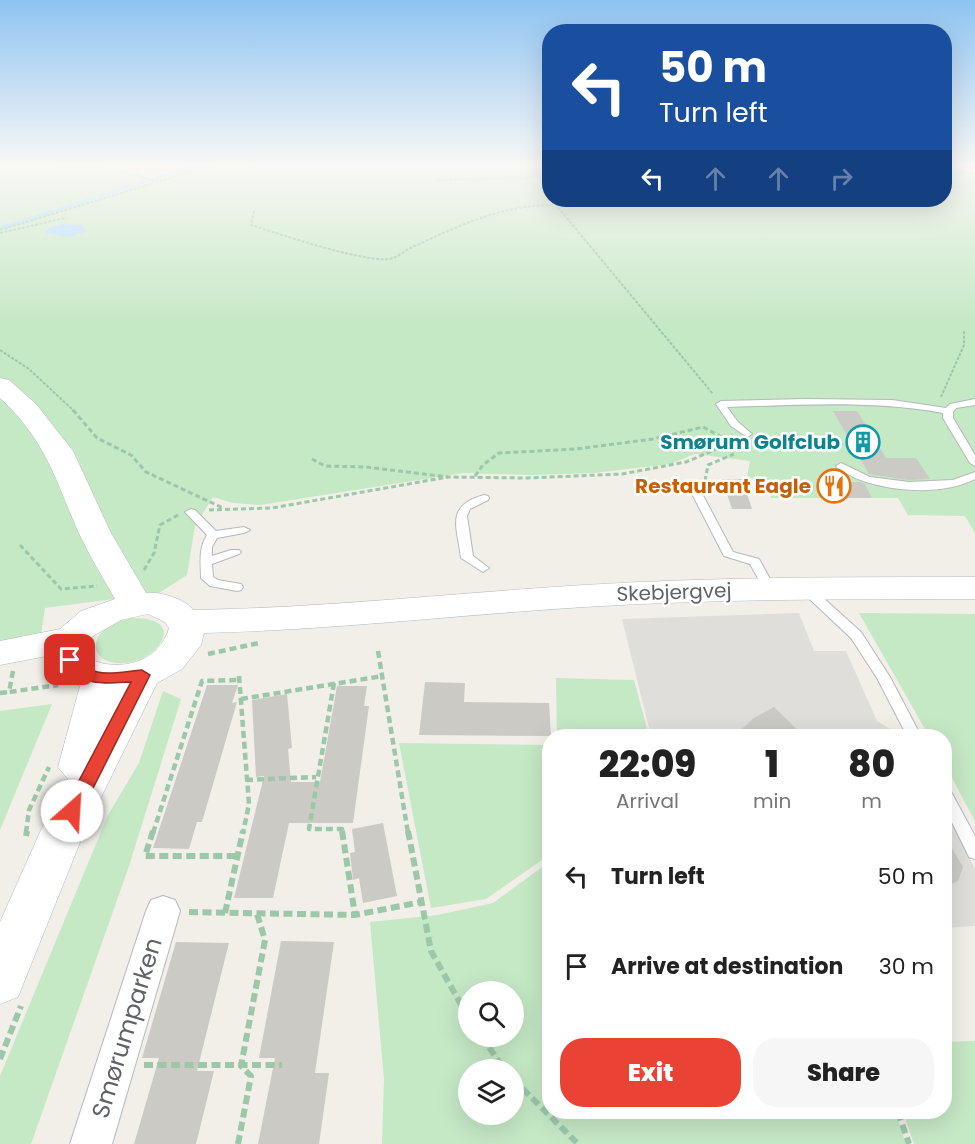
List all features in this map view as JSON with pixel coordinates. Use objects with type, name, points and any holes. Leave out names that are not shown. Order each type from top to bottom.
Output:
[{"type":"street","points":[[0,385],[27,408],[59,451],[94,531],[135,604]]},
{"type":"street","points":[[0,980],[44,837],[82,656],[94,531]]},
{"type":"street","name":"Skebjergvej","points":[[190,643],[373,613],[587,596],[769,588],[975,588]]},
{"type":"street","points":[[5,675],[82,656],[135,604],[168,607],[179,613],[190,643],[160,668],[142,675],[44,837]]},
{"type":"street","points":[[82,656],[142,675]]},
{"type":"street","name":"Smørumparken","points":[[91,1144],[163,911]]},
{"type":"lane","points":[[721,404],[878,401],[920,405],[948,411]]},
{"type":"lane","points":[[975,402],[953,406],[948,411],[948,418],[975,463]]},
{"type":"lane","points":[[721,404],[734,424],[747,434]]},
{"type":"lane","points":[[841,466],[868,480],[890,484],[933,485],[969,480],[975,475]]},
{"type":"lane","points":[[693,486],[728,554],[755,562],[769,588]]},
{"type":"lane","points":[[483,568],[467,558],[461,516],[466,507],[484,498]]},
{"type":"lane","points":[[191,512],[213,535]]},
{"type":"lane","points":[[213,535],[244,530]]},
{"type":"lane","points":[[213,535],[206,547],[207,578],[214,583],[235,584]]},
{"type":"lane","points":[[206,563],[235,552]]},
{"type":"lane","points":[[805,588],[856,634],[883,677],[910,729]]},
{"type":"lane","points":[[952,807],[975,852]]},
{"type":"path","points":[[0,231],[44,217]]},
{"type":"path","points":[[253,217],[251,225],[361,257],[392,260],[408,247],[478,217]]},
{"type":"path","points":[[566,217],[721,404]]},
{"type":"path","points":[[0,231],[65,218]]},
{"type":"path","points":[[920,405],[941,398],[964,345],[964,330]]},
{"type":"path","points":[[0,350],[29,369],[71,408],[97,438],[131,454],[146,472],[223,509]]},
{"type":"path","points":[[475,477],[483,465],[499,453],[576,449],[653,439],[703,426],[733,443]]},
{"type":"path","points":[[312,459],[325,466],[366,467],[448,477],[622,474],[686,462],[733,443],[747,434]]},
{"type":"path","points":[[709,516],[713,514],[715,507],[705,481],[708,465],[734,454]]},
{"type":"path","points":[[190,643],[208,653],[262,643]]},
{"type":"path","points":[[378,651],[396,770],[431,951],[458,999]]},
{"type":"path","points":[[5,675],[45,685],[82,656]]},
{"type":"path","points":[[241,699],[383,676]]},
{"type":"path","points":[[225,913],[238,856],[249,804],[246,780],[246,739],[239,678],[202,681],[145,856],[238,856]]},
{"type":"path","points":[[334,683],[316,777],[309,829],[342,829],[356,915]]},
{"type":"path","points":[[44,837],[29,810],[52,758]]},
{"type":"path","points":[[246,780],[316,777]]},
{"type":"path","points":[[163,911],[356,915],[421,902]]},
{"type":"path","points":[[241,1066],[265,940],[257,914]]},
{"type":"path","points":[[116,1064],[282,1065]]},
{"type":"path","points":[[238,1144],[251,1076],[241,1066]]},
{"type":"path","points":[[524,1090],[542,1108]]},
{"type":"path","points":[[553,1119],[578,1144]]},
{"type":"path","points":[[900,1119],[909,1144]]},
{"type":"shaded area","points":[[799,613],[814,651],[846,651],[877,721],[890,729],[649,729],[622,619]]},
{"type":"shaded area","points":[[952,823],[975,869],[975,926],[952,927]]},
{"type":"green space","points":[[0,217],[975,217],[975,533],[965,516],[908,515],[898,498],[771,498],[766,481],[747,477],[750,461],[695,454],[670,464],[594,473],[531,475],[463,473],[260,505],[233,503],[213,497],[195,526],[187,575],[159,593],[45,608],[41,634],[0,641]]},
{"type":"green space","points":[[859,613],[975,614],[975,821],[952,778],[952,729],[925,729]]},
{"type":"green space","points":[[132,618],[151,620],[161,626],[164,634],[160,643],[152,652],[140,659],[126,663],[104,660],[96,647],[101,632],[112,624]]},
{"type":"green space","points":[[556,678],[634,680],[647,729],[557,729]]},
{"type":"green space","points":[[163,691],[181,699],[129,866],[31,1144],[0,1144],[0,1076],[108,815],[139,763]]},
{"type":"green space","points":[[52,704],[0,830],[0,711]]},
{"type":"green space","points":[[399,743],[542,745],[542,860],[486,899],[431,908]]},
{"type":"green space","points":[[542,867],[542,1119],[897,1119],[906,1144],[382,1144],[384,1079],[370,922],[438,915],[493,903]]},
{"type":"green space","points":[[975,1041],[975,1144],[914,1144],[905,1119],[952,1119],[952,1042]]},
{"type":"water","points":[[63,224],[81,225],[87,231],[68,237],[46,233],[48,228]]},
{"type":"building","points":[[833,411],[857,411],[886,458],[916,458],[930,479],[908,480],[869,474]]},
{"type":"building","points":[[722,479],[742,479],[752,509],[732,509]]},
{"type":"building","points":[[822,482],[859,482],[865,484],[872,498],[830,498]]},
{"type":"building","points":[[425,682],[465,683],[464,702],[549,703],[551,729],[542,729],[542,736],[419,735]]},
{"type":"building","points":[[207,685],[238,685],[232,703],[237,702],[202,822],[197,822],[189,849],[153,848]]},
{"type":"building","points":[[337,686],[367,686],[364,706],[369,706],[353,823],[289,823],[273,898],[234,898],[264,776],[256,777],[252,700],[287,694],[292,748],[288,749],[291,782],[320,782]]},
{"type":"building","points":[[774,707],[797,729],[742,729],[754,718]]},
{"type":"building","points":[[383,823],[397,896],[363,903],[359,878],[353,880],[350,853],[355,852],[352,829]]},
{"type":"building","points":[[952,848],[963,867],[958,881],[952,884]]},
{"type":"building","points":[[281,941],[334,942],[315,1073],[329,1073],[319,1144],[258,1144],[275,1058],[259,1058]]},
{"type":"building","points":[[176,942],[229,943],[197,1071],[214,1071],[196,1144],[134,1144],[159,1058],[142,1058]]},
{"type":"waterway","points":[[0,228],[33,217]]},
{"type":"place","name":"Smørum Golfclub","points":[[863,442]]},
{"type":"place","name":"Restaurant Eagle","points":[[834,486]]},
{"type":"route","points":[[70,660],[81,672],[101,679],[128,679],[142,675],[72,811]]}]
